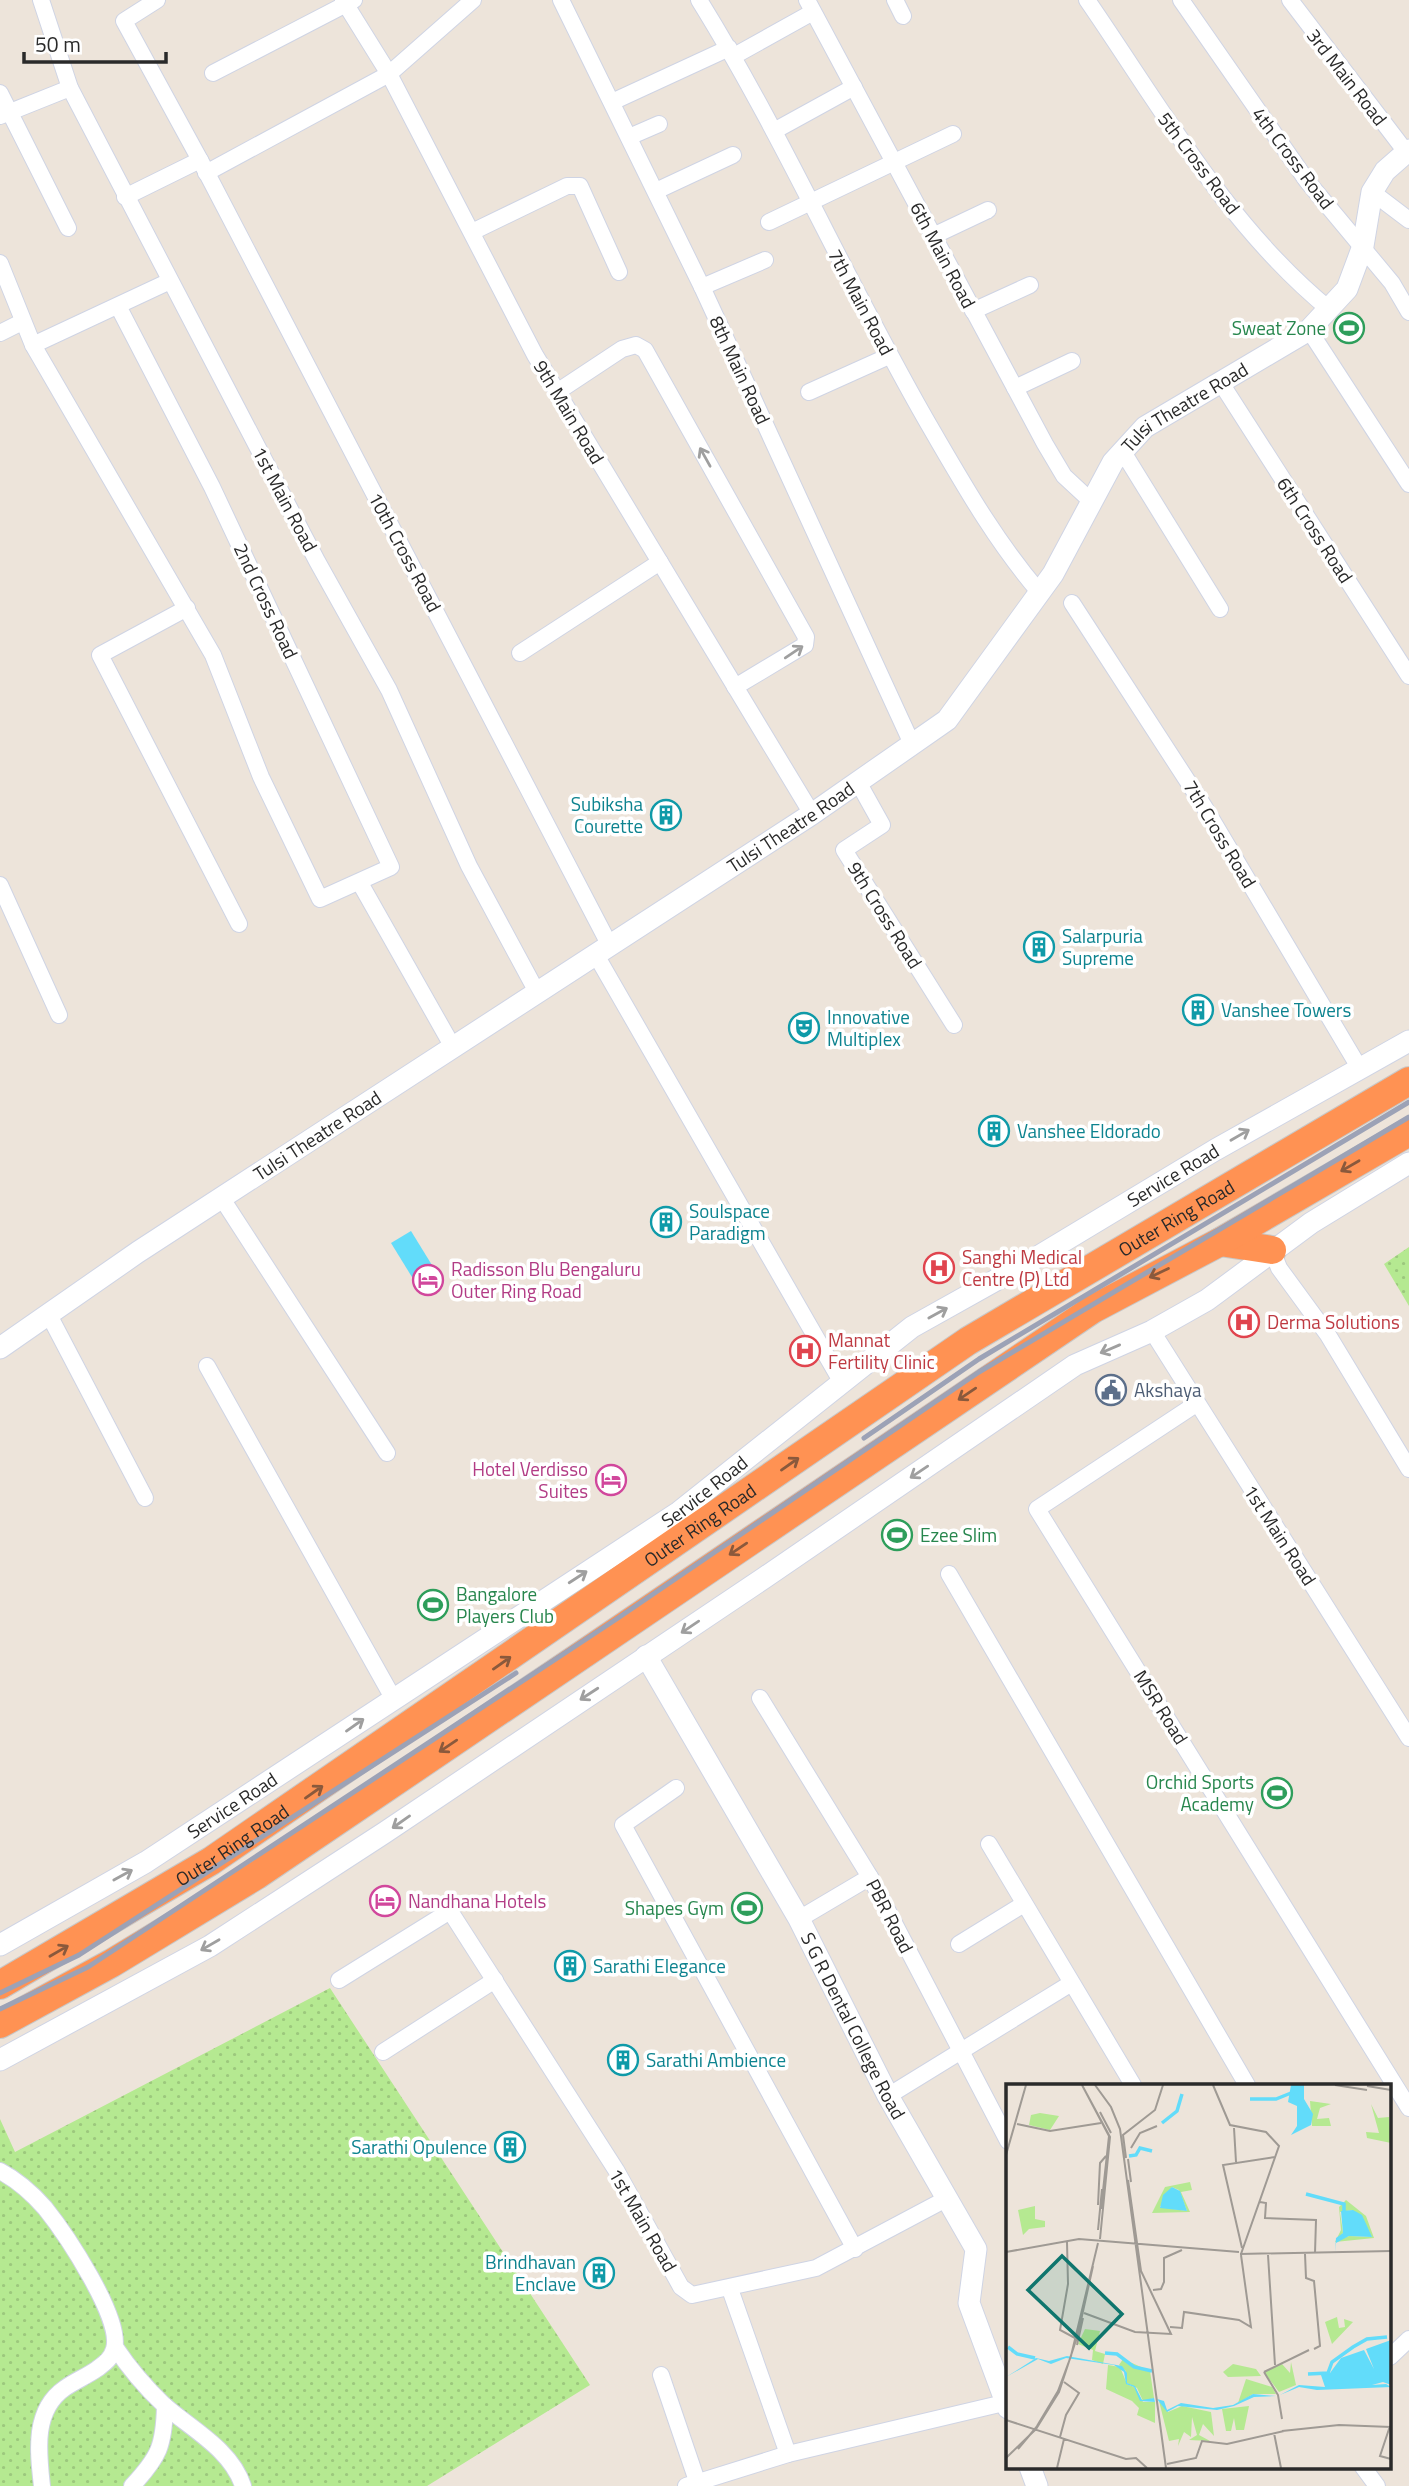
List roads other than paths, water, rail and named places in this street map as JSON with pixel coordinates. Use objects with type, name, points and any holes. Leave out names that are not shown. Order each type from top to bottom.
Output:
[{"type":"highway","name":"Outer Ring Road","points":[[0,1985],[232,1847],[968,1341],[1409,1081]]},
{"type":"highway","name":"Outer Ring Road","points":[[0,2024],[123,1957],[257,1875],[1093,1309],[1220,1242],[1409,1132]]},
{"type":"highway","points":[[1220,1242],[1272,1250]]},
{"type":"street","name":"1st Main Road","points":[[41,0],[70,88],[317,561],[389,690],[469,866],[538,994]]},
{"type":"street","name":"10th Cross Road","points":[[157,0],[124,21],[203,166],[603,950],[841,1381]]},
{"type":"street","points":[[125,197],[203,166],[389,74],[473,0]]},
{"type":"street","name":"7th Main Road","points":[[699,0],[774,131],[889,356],[1004,550],[1040,593]]},
{"type":"street","points":[[895,0],[904,16]]},
{"type":"street","name":"5th Cross Road","points":[[1087,0],[1169,124],[1250,230],[1291,278],[1330,310]]},
{"type":"street","name":"4th Cross Road","points":[[1181,0],[1307,181],[1392,283],[1409,312]]},
{"type":"street","name":"3rd Main Road","points":[[1290,0],[1408,151]]},
{"type":"street","name":"8th Main Road","points":[[564,1],[702,287],[912,744]]},
{"type":"street","points":[[213,73],[347,2]]},
{"type":"street","name":"9th Main Road","points":[[347,2],[389,74],[557,391],[812,814]]},
{"type":"street","points":[[612,102],[731,52],[810,6]]},
{"type":"street","name":"6th Main Road","points":[[810,6],[1064,476],[1092,502]]},
{"type":"street","points":[[774,131],[854,87]]},
{"type":"street","points":[[4,115],[70,88]]},
{"type":"street","points":[[0,93],[4,115],[68,228]]},
{"type":"street","points":[[629,136],[659,124]]},
{"type":"street","points":[[769,222],[953,134]]},
{"type":"street","name":"Tulsi Theatre Road","points":[[0,1348],[221,1198],[812,814],[947,720],[1040,593],[1113,462],[1145,427],[1309,330],[1330,310],[1347,289],[1363,246],[1372,192],[1385,171],[1408,151]]},
{"type":"street","points":[[656,191],[733,155]]},
{"type":"street","points":[[472,232],[567,186],[580,186],[619,272]]},
{"type":"street","points":[[1372,192],[1409,220]]},
{"type":"street","points":[[933,236],[989,210]]},
{"type":"street","points":[[702,287],[765,261]]},
{"type":"street","points":[[2,271],[33,345],[213,655],[261,777],[320,900],[360,883],[454,1049]]},
{"type":"street","points":[[33,345],[170,281]]},
{"type":"street","points":[[973,311],[1030,285]]},
{"type":"street","name":"2nd Cross Road","points":[[118,306],[212,487],[391,867],[360,883]]},
{"type":"street","points":[[0,333],[23,323]]},
{"type":"street","points":[[1309,330],[1409,484]]},
{"type":"street","points":[[557,391],[622,349],[636,345],[645,350],[806,637],[805,645],[796,653],[735,687]]},
{"type":"street","points":[[809,392],[889,356]]},
{"type":"street","points":[[1015,388],[1072,361]]},
{"type":"street","name":"6th Cross Road","points":[[1221,383],[1409,676]]},
{"type":"street","points":[[1123,452],[1220,608]]},
{"type":"street","points":[[520,653],[660,562]]},
{"type":"street","name":"7th Cross Road","points":[[1072,603],[1205,808],[1360,1069]]},
{"type":"street","points":[[187,608],[100,655],[239,924]]},
{"type":"street","name":"9th Cross Road","points":[[858,782],[882,825],[844,850],[954,1025]]},
{"type":"street","points":[[0,886],[59,1015]]},
{"type":"street","name":"Service Road","points":[[0,1945],[146,1862],[678,1512],[912,1327],[1409,1041]]},
{"type":"street","points":[[0,2060],[210,1946],[646,1657],[1074,1365],[1152,1331],[1208,1300],[1272,1250],[1409,1163]]},
{"type":"street","points":[[221,1198],[387,1453]]},
{"type":"street","points":[[1272,1250],[1279,1268],[1328,1335],[1409,1469]]},
{"type":"street","points":[[49,1315],[145,1498]]},
{"type":"street","name":"1st Main Road","points":[[1152,1331],[1409,1738]]},
{"type":"street","points":[[207,1366],[393,1698]]},
{"type":"street","name":"MSR Road","points":[[1196,1404],[1037,1508],[1409,2108]]},
{"type":"street","points":[[949,1574],[1246,2084]]},
{"type":"street","name":"S G R Dental College Road","points":[[646,1657],[799,1919],[888,2096],[976,2249],[969,2303],[1006,2400]]},
{"type":"street","name":"PBR Road","points":[[760,1698],[870,1877],[959,2052],[1006,2137]]},
{"type":"street","points":[[676,1788],[624,1825],[855,2249]]},
{"type":"street","points":[[989,1844],[1070,1984],[1132,2084]]},
{"type":"street","points":[[799,1919],[870,1877]]},
{"type":"street","points":[[959,1944],[1024,1904]]},
{"type":"street","name":"1st Main Road","points":[[339,1980],[450,1911],[616,2170],[681,2287],[692,2295],[730,2289],[816,2268],[946,2199]]},
{"type":"street","points":[[383,2052],[495,1980]]},
{"type":"street","points":[[888,2096],[1070,1984]]},
{"type":"street","points":[[0,2171],[17,2180],[46,2209],[101,2295],[114,2324],[115,2347],[109,2360],[65,2388],[44,2409],[39,2438],[42,2486]]},
{"type":"street","points":[[730,2289],[789,2454]]},
{"type":"street","points":[[1392,2355],[1409,2339]]},
{"type":"street","points":[[115,2347],[133,2374],[165,2406],[219,2450],[243,2486]]},
{"type":"street","points":[[661,2375],[691,2484],[789,2454],[1006,2405]]},
{"type":"street","points":[[132,2486],[146,2470],[164,2441],[165,2406]]},
{"type":"street","points":[[1030,2468],[1037,2486]]},
{"type":"street","points":[[1364,2468],[1377,2486]]},
{"type":"water","points":[[411,1231],[435,1270],[415,1282],[391,1243]]},
{"type":"railway","points":[[864,1438],[979,1359],[1409,1102]]},
{"type":"railway","points":[[0,2009],[88,1967],[618,1618],[979,1372],[1409,1117]]},
{"type":"railway","points":[[0,1993],[79,1955],[516,1673]]},
{"type":"place","name":"Sweat Zone","points":[[1349,328]]},
{"type":"place","name":"Subiksha Courette","points":[[666,815]]},
{"type":"place","name":"Salarpuria Supreme","points":[[1039,947]]},
{"type":"place","name":"Vanshee Towers","points":[[1198,1010]]},
{"type":"place","name":"Innovative Multiplex","points":[[804,1028]]},
{"type":"place","name":"Vanshee Eldorado","points":[[994,1131]]},
{"type":"place","name":"Soulspace Paradigm","points":[[666,1222]]},
{"type":"place","name":"Sanghi Medical Centre (P) Ltd","points":[[939,1268]]},
{"type":"place","name":"Radisson Blu Bengaluru Outer Ring Road","points":[[428,1280]]},
{"type":"place","name":"Derma Solutions","points":[[1244,1322]]},
{"type":"place","name":"Mannat Fertility Clinic","points":[[805,1351]]},
{"type":"place","name":"Akshaya","points":[[1111,1390]]},
{"type":"place","name":"Hotel Verdisso Suites","points":[[611,1480]]},
{"type":"place","name":"Ezee Slim","points":[[897,1535]]},
{"type":"place","name":"Bangalore Players Club","points":[[433,1605]]},
{"type":"place","name":"Orchid Sports Academy","points":[[1277,1793]]},
{"type":"place","name":"Nandhana Hotels","points":[[385,1901]]},
{"type":"place","name":"Shapes Gym","points":[[747,1908]]},
{"type":"place","name":"Sarathi Elegance","points":[[570,1966]]},
{"type":"place","name":"Sarathi Ambience","points":[[623,2060]]},
{"type":"place","name":"Sarathi Opulence","points":[[510,2147]]},
{"type":"place","name":"Brindhavan Enclave","points":[[599,2273]]}]
